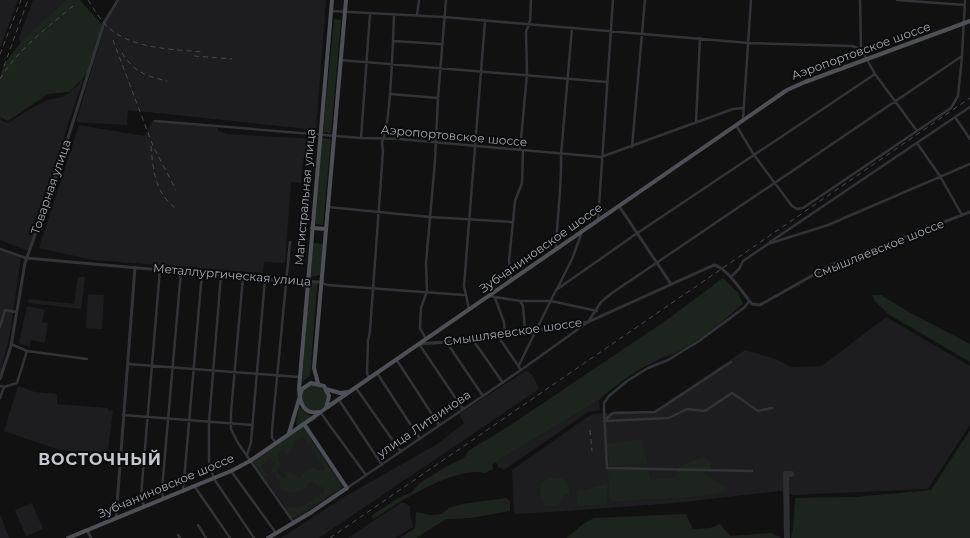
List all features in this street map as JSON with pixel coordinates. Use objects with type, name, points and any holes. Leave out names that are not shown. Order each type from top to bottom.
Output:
[{"type":"main road","name":"Магистральная улица","points":[[299,396],[299,377],[332,0]]},
{"type":"main road","name":"Магистральная улица","points":[[318,383],[314,368],[346,0]]},
{"type":"main road","name":"Аэропортовское шоссе","points":[[743,120],[794,86],[970,21]]},
{"type":"main road","name":"Зубчаниновское шоссе","points":[[326,408],[743,120]]},
{"type":"main road","points":[[312,228],[326,229]]},
{"type":"main road","points":[[289,434],[299,396],[302,389],[307,384],[318,383],[326,389],[340,393],[350,392]]},
{"type":"main road","points":[[299,396],[300,403],[304,409],[311,412],[320,412],[326,408],[329,400],[326,389]]},
{"type":"main road","name":"Зубчаниновское шоссе","points":[[68,538],[164,500],[231,471],[250,461],[320,412]]},
{"type":"main road","points":[[304,424],[347,488]]},
{"type":"main road","name":"улица Литвинова","points":[[268,538],[294,523],[347,488]]},
{"type":"street","name":"Товарная улица","points":[[0,379],[11,344],[26,258],[56,176],[104,23],[118,0]]},
{"type":"street","points":[[417,16],[419,0]]},
{"type":"street","points":[[426,339],[420,328],[421,308],[426,291],[426,263],[436,143],[441,44],[446,0]]},
{"type":"street","points":[[511,280],[509,260],[515,201],[522,183],[522,151],[527,74],[526,32],[531,0]]},
{"type":"street","points":[[598,220],[601,157],[613,0]]},
{"type":"street","points":[[632,147],[644,0]]},
{"type":"street","points":[[743,120],[751,0]]},
{"type":"street","points":[[860,0],[861,49],[875,74],[917,131]]},
{"type":"street","points":[[897,0],[965,5]]},
{"type":"street","points":[[736,126],[754,155],[775,181],[792,206],[797,209],[808,205],[917,131],[955,103],[962,56],[965,0]]},
{"type":"street","points":[[331,11],[444,17],[749,43],[852,46],[861,49]]},
{"type":"street","points":[[361,138],[362,99],[367,62],[370,14]]},
{"type":"street","points":[[369,378],[367,373],[367,354],[383,151],[382,142],[384,140],[390,94],[394,15]]},
{"type":"street","points":[[469,309],[464,295],[485,21]]},
{"type":"street","points":[[556,249],[562,174],[561,155],[572,28]]},
{"type":"street","points":[[696,122],[700,38]]},
{"type":"street","points":[[393,41],[441,44]]},
{"type":"street","name":"улица Литвинова","points":[[347,488],[522,370],[588,322],[597,311],[601,302],[612,293],[657,264],[775,181],[962,56]]},
{"type":"street","points":[[340,60],[481,70],[607,82]]},
{"type":"street","points":[[556,290],[636,234],[875,74]]},
{"type":"street","points":[[390,94],[438,98]]},
{"type":"street","points":[[730,277],[739,269],[743,261],[879,167],[918,143],[970,107]]},
{"type":"street","name":"Аэропортовское шоссе","points":[[155,121],[384,140],[399,139],[561,155],[601,157],[733,109],[743,108]]},
{"type":"street","points":[[955,117],[970,139]]},
{"type":"street","points":[[918,143],[940,176],[962,215]]},
{"type":"street","points":[[768,244],[828,225],[970,164]]},
{"type":"street","points":[[619,206],[636,234],[671,284]]},
{"type":"street","points":[[328,207],[430,217],[513,222]]},
{"type":"street","name":"Смышляевское шоссе","points":[[419,344],[473,340],[588,322],[714,265],[720,267],[730,277],[752,304],[760,305],[831,265],[970,212]]},
{"type":"street","points":[[519,365],[572,259],[582,232]]},
{"type":"street","points":[[276,443],[272,438],[272,430],[285,280],[290,242]]},
{"type":"street","name":"Металлургическая улица","points":[[0,249],[26,258],[202,272],[243,277],[321,282],[326,285],[411,292],[426,291],[431,293],[464,295]]},
{"type":"street","points":[[116,518],[135,267]]},
{"type":"street","points":[[144,507],[141,496],[160,269]]},
{"type":"street","points":[[164,500],[162,489],[181,271]]},
{"type":"street","points":[[183,492],[188,420],[202,272]]},
{"type":"street","points":[[221,275],[209,422],[209,461],[214,479],[254,538]]},
{"type":"street","points":[[243,277],[230,423],[233,436],[294,523]]},
{"type":"street","points":[[246,455],[251,442],[265,278]]},
{"type":"street","points":[[489,296],[520,301],[551,301],[597,311]]},
{"type":"street","points":[[495,298],[504,322],[505,334]]},
{"type":"street","points":[[520,301],[523,306],[525,332]]},
{"type":"street","points":[[749,301],[745,307],[699,341],[668,360],[648,368],[638,374],[609,396],[604,403],[604,421],[607,468],[752,471]]},
{"type":"street","points":[[0,327],[5,310],[16,312]]},
{"type":"street","points":[[498,336],[522,370]]},
{"type":"street","points":[[473,340],[503,383]]},
{"type":"street","points":[[447,343],[483,396]]},
{"type":"street","points":[[11,344],[27,351],[87,359]]},
{"type":"street","points":[[419,344],[463,409]]},
{"type":"street","points":[[0,386],[4,387],[16,383],[27,351]]},
{"type":"street","points":[[396,359],[440,425]]},
{"type":"street","points":[[604,421],[612,413],[655,412],[731,362]]},
{"type":"street","points":[[128,364],[299,377]]},
{"type":"street","points":[[377,373],[420,439]]},
{"type":"street","points":[[0,398],[4,387]]},
{"type":"street","points":[[356,388],[402,452]]},
{"type":"street","points":[[604,421],[669,418],[687,409],[705,411],[732,393],[758,411],[772,408]]},
{"type":"street","points":[[339,400],[382,465]]},
{"type":"street","points":[[320,412],[366,476]]},
{"type":"street","points":[[123,415],[252,425]]},
{"type":"street","points":[[231,471],[276,533]]},
{"type":"street","points":[[195,487],[230,538]]},
{"type":"street","points":[[198,525],[206,538]]},
{"type":"street","points":[[87,530],[91,538]]},
{"type":"shaded area","points":[[0,0],[18,0],[0,48]]},
{"type":"shaded area","points":[[33,0],[75,0],[21,44],[19,38]]},
{"type":"shaded area","points":[[67,0],[80,0],[103,26],[88,73],[69,92],[48,94],[8,121],[0,117],[0,77],[4,66],[10,56],[28,35]]},
{"type":"shaded area","points":[[120,0],[326,0],[316,130],[128,110],[127,125],[76,122],[106,22]]},
{"type":"shaded area","points":[[334,19],[341,20],[331,133],[323,132]]},
{"type":"shaded area","points":[[85,75],[67,126],[55,175],[28,251],[0,240],[0,116],[1,120],[8,123],[48,100],[63,97],[79,84]]},
{"type":"shaded area","points":[[153,120],[217,125],[218,131],[228,134],[316,139],[314,159],[303,159],[301,183],[291,182],[285,263],[264,262],[263,273],[93,260],[39,248],[79,125],[144,136]]},
{"type":"shaded area","points":[[322,138],[331,139],[323,225],[315,224]]},
{"type":"shaded area","points":[[313,243],[323,244],[320,275],[310,277]]},
{"type":"shaded area","points":[[0,250],[21,257],[10,334],[0,374]]},
{"type":"shaded area","points":[[78,277],[85,277],[81,309],[28,303],[29,299],[74,304]]},
{"type":"shaded area","points":[[723,278],[738,293],[743,304],[702,337],[673,354],[634,373],[612,388],[599,400],[496,462],[492,465],[493,469],[485,473],[473,472],[459,474],[443,480],[412,495],[374,519],[371,516],[400,497],[411,493],[420,483],[447,466],[464,458],[468,451],[509,426],[668,319]]},
{"type":"shaded area","points":[[312,283],[317,283],[317,286],[310,376],[302,382],[309,286]]},
{"type":"shaded area","points":[[88,294],[104,295],[102,329],[86,328]]},
{"type":"shaded area","points":[[872,295],[881,295],[907,311],[970,344],[970,362],[888,314],[875,301]]},
{"type":"shaded area","points":[[27,306],[45,310],[42,322],[48,323],[45,343],[31,340],[30,347],[19,343]]},
{"type":"shaded area","points":[[886,317],[970,366],[970,425],[928,489],[792,495],[780,491],[675,503],[516,514],[514,512],[512,470],[593,414],[654,411],[745,350],[775,359],[792,367],[822,366]]},
{"type":"shaded area","points":[[527,370],[533,376],[539,389],[319,538],[281,538],[344,497],[439,443],[464,423],[459,414]]},
{"type":"shaded area","points":[[314,385],[323,389],[327,398],[323,407],[314,411],[305,407],[301,398],[305,389]]},
{"type":"shaded area","points":[[18,386],[35,392],[57,394],[57,404],[108,408],[108,410],[113,411],[107,456],[60,450],[4,431]]},
{"type":"shaded area","points":[[599,400],[600,410],[588,412],[504,470],[498,467],[496,462]]},
{"type":"shaded area","points":[[299,407],[312,417],[298,426],[296,424]]},
{"type":"shaded area","points":[[303,426],[344,487],[295,520],[252,461]]},
{"type":"shaded area","points":[[304,428],[312,440],[311,444],[308,444],[306,438],[303,437],[298,441],[295,440],[293,447],[287,454],[283,448],[278,453],[280,464],[277,472],[270,473],[275,463],[269,459],[261,466],[267,474],[266,478],[255,466],[254,461]]},
{"type":"shaded area","points":[[970,430],[970,538],[791,538],[795,498],[855,497],[931,490]]},
{"type":"shaded area","points":[[642,440],[648,464],[609,466],[607,444]]},
{"type":"shaded area","points":[[313,445],[340,484],[335,491],[291,519],[285,509],[285,506],[297,508],[303,506],[324,493],[324,487],[319,487],[312,481],[307,484],[307,488],[293,493],[279,489],[281,484],[275,476],[277,472],[284,479],[286,478],[285,471],[294,473],[299,478],[313,467],[318,471],[324,471],[325,468],[311,447]]},
{"type":"shaded area","points":[[704,456],[711,463],[711,469],[703,473],[725,487],[725,491],[683,498],[612,502],[609,496],[608,470],[647,468],[651,480],[675,477],[679,467]]},
{"type":"shaded area","points":[[550,477],[564,479],[569,486],[569,493],[563,496],[559,506],[544,506],[540,495],[541,483]]},
{"type":"shaded area","points":[[607,484],[607,503],[596,506],[577,504],[577,492]]},
{"type":"shaded area","points":[[506,498],[510,501],[510,511],[471,518],[446,519],[416,538],[400,538],[415,528],[416,512],[430,515],[442,514],[449,508],[462,504]]},
{"type":"shaded area","points":[[402,502],[410,506],[413,527],[395,538],[348,538]]},
{"type":"shaded area","points":[[32,503],[43,529],[26,536],[15,510]]},
{"type":"shaded area","points":[[0,514],[9,538],[0,538]]},
{"type":"shaded area","points":[[686,514],[693,529],[710,528],[720,524],[730,536],[771,533],[782,538],[567,538],[583,524],[594,518]]},
{"type":"taxiway","points":[[787,538],[786,474],[791,474]]},
{"type":"railway","points":[[0,54],[21,0]]},
{"type":"railway","points":[[4,66],[28,0]]},
{"type":"railway","points":[[88,0],[104,23],[114,32],[125,38],[150,46],[202,52]]},
{"type":"railway","points":[[0,79],[15,58],[43,31],[73,6]]},
{"type":"railway","points":[[113,40],[153,146],[176,190]]},
{"type":"railway","points":[[122,53],[136,69],[147,75],[167,81]]},
{"type":"railway","points":[[194,56],[232,59]]},
{"type":"railway","points":[[330,538],[970,98]]},
{"type":"railway","points":[[151,146],[154,172],[159,188],[168,202],[175,208]]},
{"type":"railway","points":[[590,430],[592,451]]},
{"type":"district","name":"ВОСТОЧНЫЙ","points":[[100,459]]}]
